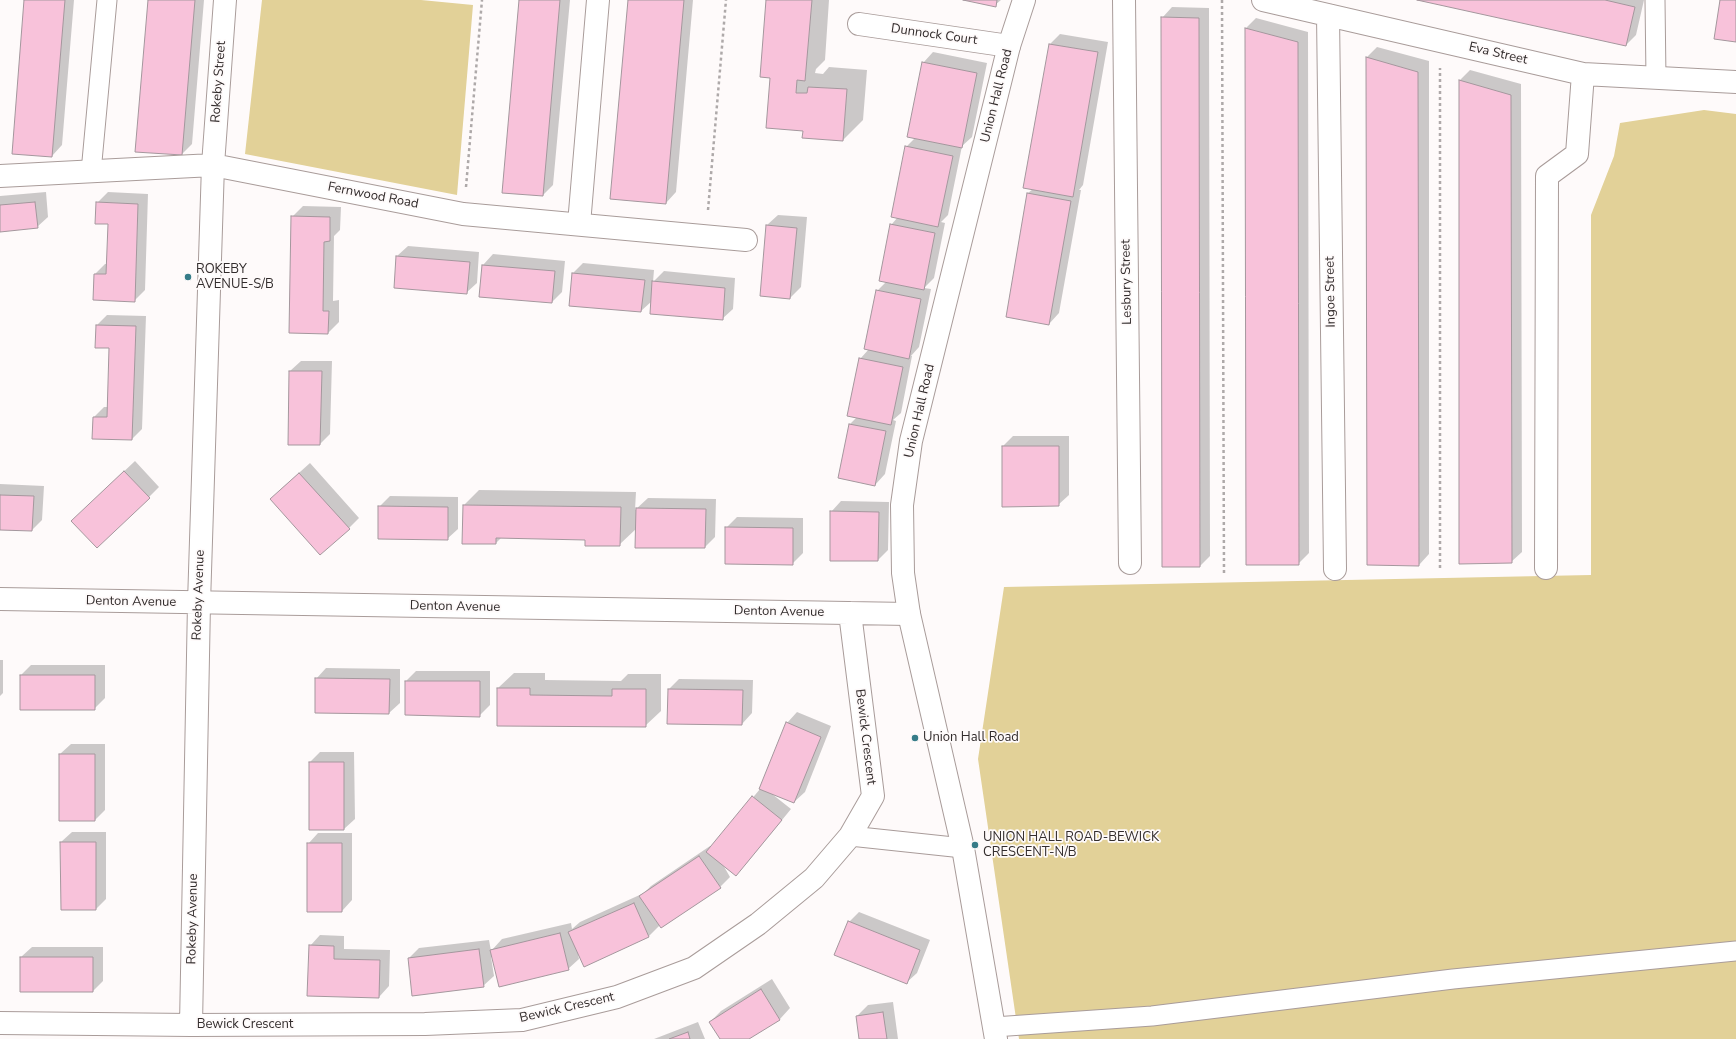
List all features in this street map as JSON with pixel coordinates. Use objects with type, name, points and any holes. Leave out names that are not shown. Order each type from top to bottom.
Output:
[{"type":"street","name":"Rokeby Street","points":[[214,165],[225,0]]},
{"type":"street","points":[[579,224],[598,0]]},
{"type":"street","name":"Union Hall Road","points":[[995,1033],[963,848],[909,614],[903,573],[902,505],[911,441],[1009,46],[1024,0]]},
{"type":"street","name":"Lesbury Street","points":[[1124,0],[1130,563]]},
{"type":"street","name":"Eva Street","points":[[1269,1],[1583,74],[1736,82]]},
{"type":"street","name":"Ingoe Street","points":[[1328,15],[1335,569]]},
{"type":"street","name":"Dunnock Court","points":[[860,24],[1009,46]]},
{"type":"street","points":[[1546,568],[1547,176],[1577,154],[1583,74]]},
{"type":"street","name":"Fernwood Road","points":[[0,176],[214,165],[464,214],[746,240]]},
{"type":"street","name":"Rokeby Avenue","points":[[191,1025],[199,603],[214,165]]},
{"type":"street","name":"Denton Avenue","points":[[0,599],[909,614]]},
{"type":"street","name":"Bewick Crescent","points":[[0,1023],[191,1025],[427,1031],[522,1020],[617,997],[694,968],[758,924],[814,878],[850,836],[873,796],[850,613]]},
{"type":"lane","points":[[91,172],[107,0]]},
{"type":"lane","points":[[1655,0],[1656,78]]},
{"type":"lane","points":[[850,836],[963,848]]},
{"type":"lane","points":[[995,1033],[1152,1016],[1453,979],[1736,951]]},
{"type":"path","points":[[464,214],[482,0]]},
{"type":"path","points":[[706,236],[726,0]]},
{"type":"path","points":[[1222,0],[1224,573]]},
{"type":"path","points":[[1440,41],[1440,568]]},
{"type":"shaded area","points":[[262,0],[421,0],[473,5],[457,195],[245,154]]},
{"type":"shaded area","points":[[1704,110],[1736,114],[1736,1039],[1019,1039],[978,759],[1004,587],[1591,575],[1591,215],[1614,156],[1620,123]]},
{"type":"building","points":[[24,0],[65,0],[52,157],[12,154]]},
{"type":"building","points":[[148,0],[195,0],[182,155],[135,152]]},
{"type":"building","points":[[519,0],[560,0],[543,196],[502,193]]},
{"type":"building","points":[[628,0],[684,0],[666,204],[610,199]]},
{"type":"building","points":[[766,0],[812,0],[805,81],[797,80],[796,93],[807,93],[808,87],[847,89],[843,141],[802,138],[803,131],[766,128],[770,78],[760,77]]},
{"type":"building","points":[[963,0],[997,0],[996,7]]},
{"type":"building","points":[[1417,0],[1605,0],[1635,7],[1626,46]]},
{"type":"building","points":[[1720,0],[1736,0],[1736,42],[1714,39]]},
{"type":"building","points":[[1161,17],[1199,18],[1200,567],[1162,567]]},
{"type":"building","points":[[1245,28],[1298,42],[1299,565],[1246,565]]},
{"type":"building","points":[[1049,44],[1098,52],[1073,197],[1023,188]]},
{"type":"building","points":[[1366,57],[1418,72],[1419,566],[1367,565]]},
{"type":"building","points":[[922,62],[977,73],[962,148],[907,137]]},
{"type":"building","points":[[1459,80],[1511,95],[1512,563],[1459,564]]},
{"type":"building","points":[[905,146],[953,156],[938,227],[891,217]]},
{"type":"building","points":[[1027,193],[1071,201],[1049,325],[1006,317]]},
{"type":"building","points":[[35,202],[38,228],[0,232],[0,205]]},
{"type":"building","points":[[96,202],[138,204],[135,302],[93,300],[94,274],[106,274],[108,224],[95,224]]},
{"type":"building","points":[[291,216],[330,217],[330,241],[324,242],[323,311],[329,311],[328,334],[289,333]]},
{"type":"building","points":[[890,224],[935,233],[924,290],[879,281]]},
{"type":"building","points":[[766,225],[797,228],[790,299],[760,296]]},
{"type":"building","points":[[396,256],[470,262],[467,294],[394,288]]},
{"type":"building","points":[[482,265],[555,271],[552,303],[479,297]]},
{"type":"building","points":[[572,273],[645,280],[641,312],[569,306]]},
{"type":"building","points":[[652,281],[725,288],[723,320],[650,314]]},
{"type":"building","points":[[876,290],[921,299],[909,359],[864,349]]},
{"type":"building","points":[[96,325],[136,326],[132,440],[92,439],[93,417],[107,417],[109,348],[95,348]]},
{"type":"building","points":[[859,358],[903,367],[891,425],[847,416]]},
{"type":"building","points":[[289,371],[322,371],[320,445],[288,445]]},
{"type":"building","points":[[849,424],[886,431],[875,486],[838,478]]},
{"type":"building","points":[[1002,446],[1059,446],[1059,506],[1002,507]]},
{"type":"building","points":[[124,471],[150,498],[97,548],[71,521]]},
{"type":"building","points":[[299,473],[350,529],[320,555],[270,499]]},
{"type":"building","points":[[0,495],[34,496],[32,531],[0,530]]},
{"type":"building","points":[[463,505],[621,507],[620,546],[585,546],[585,540],[496,538],[496,544],[462,544]]},
{"type":"building","points":[[378,506],[448,507],[448,540],[378,539]]},
{"type":"building","points":[[636,508],[706,509],[705,548],[635,548]]},
{"type":"building","points":[[830,511],[879,512],[878,561],[830,561]]},
{"type":"building","points":[[725,527],[793,528],[793,565],[725,564]]},
{"type":"building","points":[[20,675],[95,675],[95,710],[20,710]]},
{"type":"building","points":[[315,678],[390,679],[389,714],[315,713]]},
{"type":"building","points":[[405,681],[480,681],[480,717],[405,715]]},
{"type":"building","points":[[497,688],[530,688],[530,695],[612,696],[612,689],[646,689],[646,727],[497,726]]},
{"type":"building","points":[[668,689],[743,690],[742,725],[667,724]]},
{"type":"building","points":[[786,722],[821,737],[794,803],[759,789]]},
{"type":"building","points":[[59,754],[95,754],[95,821],[59,821]]},
{"type":"building","points":[[309,762],[344,762],[344,830],[309,830]]},
{"type":"building","points":[[752,796],[782,820],[736,876],[706,852]]},
{"type":"building","points":[[60,842],[96,842],[96,910],[61,910]]},
{"type":"building","points":[[307,843],[342,843],[342,912],[307,912]]},
{"type":"building","points":[[699,856],[721,888],[661,928],[639,896]]},
{"type":"building","points":[[634,903],[649,937],[584,967],[568,932]]},
{"type":"building","points":[[848,921],[920,950],[907,984],[834,955]]},
{"type":"building","points":[[560,933],[569,970],[499,987],[490,950]]},
{"type":"building","points":[[309,945],[334,946],[334,959],[380,960],[379,998],[307,996]]},
{"type":"building","points":[[479,949],[484,987],[412,996],[408,958]]},
{"type":"building","points":[[20,957],[93,957],[93,992],[20,992]]},
{"type":"building","points":[[761,989],[780,1020],[749,1039],[720,1039],[709,1022]]},
{"type":"building","points":[[883,1012],[887,1039],[859,1039],[856,1016]]},
{"type":"building","points":[[688,1032],[690,1039],[669,1039]]},
{"type":"place","name":"ROKEBY AVENUE-S/B","points":[[188,277]]},
{"type":"place","name":"Union Hall Road","points":[[915,738]]},
{"type":"place","name":"UNION HALL ROAD-BEWICK CRESCENT-N/B","points":[[975,845]]}]
